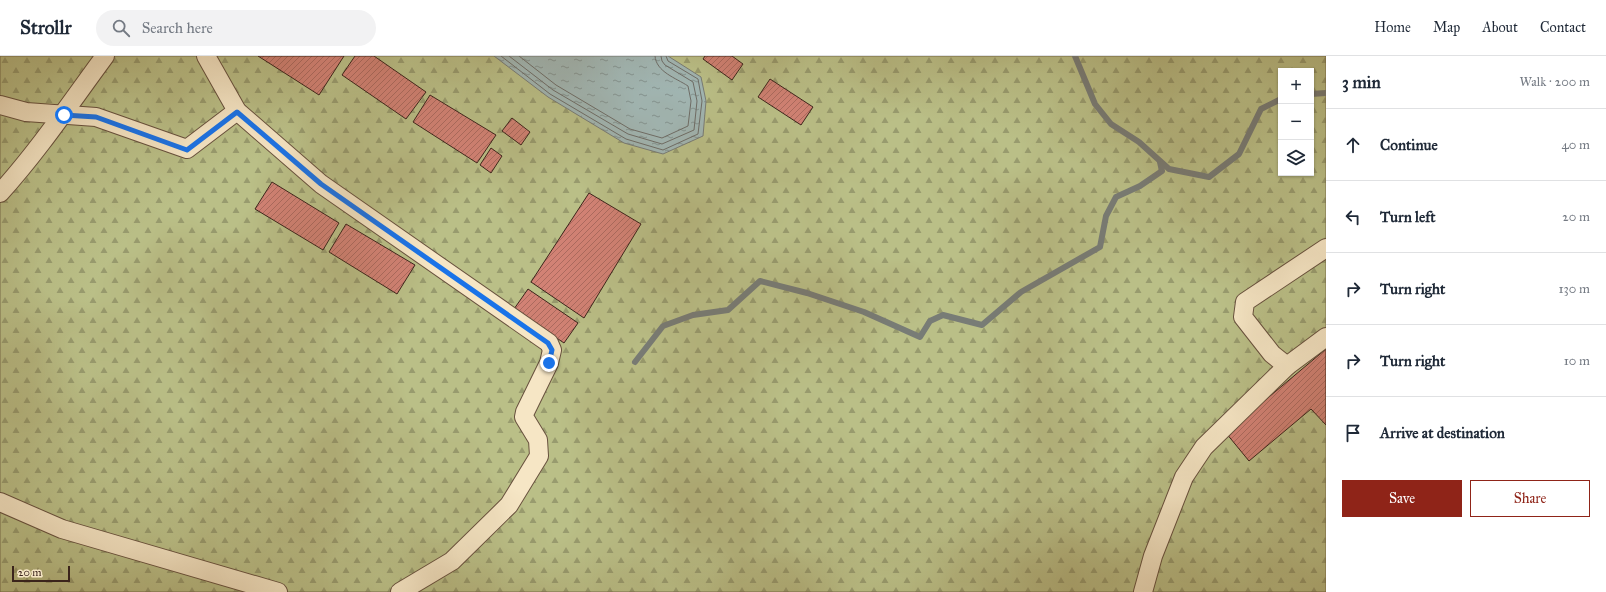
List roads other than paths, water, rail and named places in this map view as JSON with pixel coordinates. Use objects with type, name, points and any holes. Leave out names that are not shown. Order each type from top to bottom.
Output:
[{"type":"street","points":[[0,193],[64,115],[79,91],[105,56]]},
{"type":"street","points":[[206,56],[237,112],[321,184],[548,343],[552,350],[549,363],[524,412],[524,417],[538,440],[539,456],[509,505],[452,561],[400,592]]},
{"type":"street","points":[[0,105],[26,112],[96,117],[187,150],[237,112]]},
{"type":"street","points":[[1287,366],[1272,354],[1243,317],[1245,302],[1326,248]]},
{"type":"street","points":[[1143,592],[1153,556],[1184,477],[1204,447],[1287,366],[1326,337]]},
{"type":"street","points":[[0,502],[62,529],[278,592]]},
{"type":"water","points":[[494,56],[668,56],[701,77],[706,101],[703,136],[663,154],[624,143],[548,97]]},
{"type":"waterway","points":[[1075,56],[1095,104],[1111,124],[1139,142],[1169,169],[1209,177],[1239,154],[1261,109],[1278,100]]},
{"type":"waterway","points":[[1314,94],[1326,93]]},
{"type":"waterway","points":[[635,362],[663,326],[693,315],[728,310],[760,281],[807,293],[864,312],[920,337],[930,321],[943,315],[982,325],[1021,292],[1100,247],[1106,216],[1116,197],[1140,186],[1162,171],[1160,162]]}]
